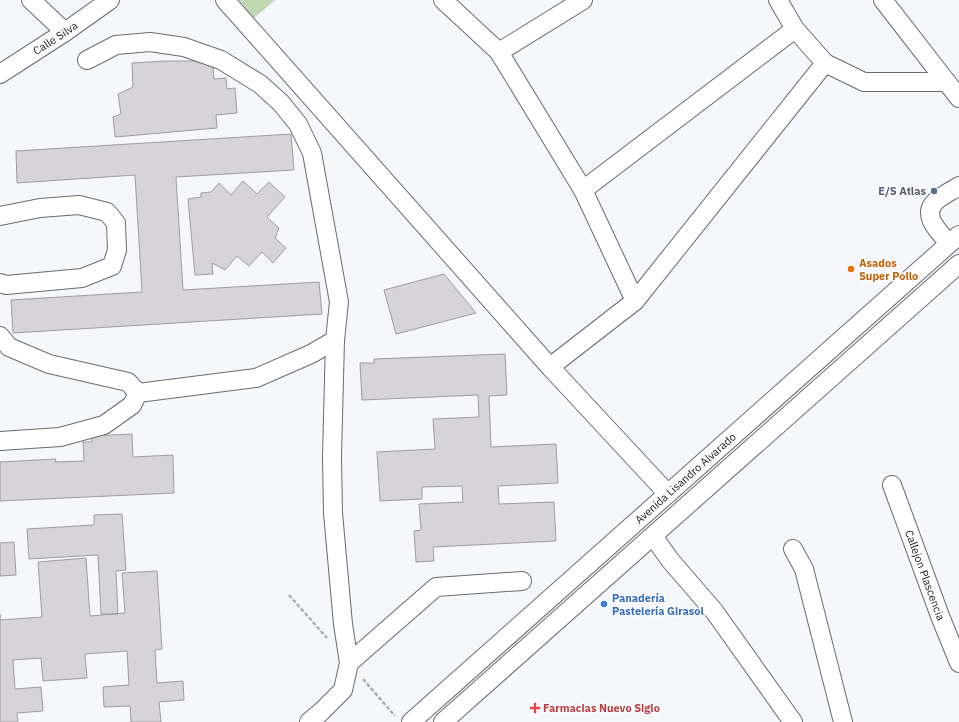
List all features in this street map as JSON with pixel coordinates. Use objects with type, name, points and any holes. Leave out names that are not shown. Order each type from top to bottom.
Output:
[{"type":"street","points":[[31,0],[65,32]]},
{"type":"street","name":"Calle Silva","points":[[0,74],[65,32],[110,0]]},
{"type":"street","points":[[226,0],[550,367],[668,494]]},
{"type":"street","points":[[443,0],[499,52],[583,190],[635,300]]},
{"type":"street","points":[[778,0],[795,29],[825,63],[864,82],[947,82]]},
{"type":"street","points":[[883,0],[959,98]]},
{"type":"street","points":[[499,52],[577,1]]},
{"type":"street","points":[[583,190],[795,29]]},
{"type":"street","points":[[87,60],[116,45],[150,42],[184,48],[221,60],[260,84],[281,103],[298,124],[312,153],[339,302],[335,340],[332,457],[333,513],[343,624],[349,663],[343,690],[309,722]]},
{"type":"street","points":[[550,367],[635,300],[825,63]]},
{"type":"street","points":[[954,239],[935,226],[930,218],[930,211],[935,202],[959,186]]},
{"type":"street","points":[[0,216],[40,208],[79,205],[107,212],[116,223],[117,250],[112,266],[82,278],[6,285],[0,283]]},
{"type":"street","name":"Avenida Lisandro Alvarado","points":[[411,722],[954,239]]},
{"type":"street","name":"Avenida Lisandro Alvarado","points":[[443,722],[959,264]]},
{"type":"street","points":[[0,336],[9,347],[49,364],[128,382],[138,393]]},
{"type":"street","points":[[138,393],[256,378],[311,354],[335,340]]},
{"type":"street","points":[[0,441],[60,436],[104,425],[132,405],[138,393]]},
{"type":"street","name":"Callejon Plascencia","points":[[892,485],[940,616],[959,663]]},
{"type":"street","points":[[653,536],[670,560],[714,611],[794,722]]},
{"type":"street","points":[[793,549],[804,569],[843,722]]},
{"type":"street","points":[[349,663],[436,587],[522,581]]},
{"type":"green space","points":[[239,0],[275,0],[254,18]]},
{"type":"building","points":[[200,61],[213,67],[214,79],[226,78],[227,89],[235,88],[237,113],[216,115],[217,128],[115,137],[113,117],[121,114],[118,94],[133,87],[132,63]]},
{"type":"building","points":[[291,134],[294,170],[176,177],[183,290],[319,282],[322,314],[13,333],[11,300],[142,292],[135,175],[17,183],[16,151]]},
{"type":"building","points":[[243,181],[257,194],[269,182],[285,197],[267,217],[279,228],[275,238],[286,248],[273,263],[262,252],[249,266],[237,256],[225,270],[212,263],[213,274],[195,275],[188,199],[201,197],[201,193],[211,192],[219,183],[231,195]]},
{"type":"building","points":[[444,274],[476,313],[396,334],[384,290]]},
{"type":"building","points":[[505,354],[507,395],[489,396],[491,447],[556,444],[558,483],[498,486],[499,504],[554,502],[556,541],[433,547],[434,561],[416,562],[414,531],[421,530],[419,504],[463,502],[462,486],[422,487],[422,499],[380,501],[377,452],[435,449],[433,419],[479,417],[478,395],[362,400],[360,363],[374,363],[374,359]]},
{"type":"building","points":[[132,434],[133,457],[173,455],[174,493],[0,501],[0,462],[56,459],[55,462],[84,461],[83,442],[92,442],[92,436]]},
{"type":"building","points":[[122,514],[126,570],[116,571],[118,614],[101,614],[98,555],[29,559],[27,529],[94,525],[94,515]]},
{"type":"building","points":[[14,542],[16,575],[0,576],[0,543]]},
{"type":"building","points":[[86,558],[90,616],[125,613],[122,573],[157,571],[162,649],[155,650],[157,683],[183,681],[184,700],[159,702],[161,722],[131,722],[130,706],[104,707],[103,687],[129,685],[127,651],[85,654],[87,678],[43,681],[41,658],[13,660],[15,689],[41,687],[43,711],[17,713],[18,722],[0,722],[0,620],[42,617],[38,562]]},
{"type":"place","name":"E/S Atlas","points":[[934,191]]},
{"type":"place","name":"Asados Super Pollo","points":[[851,269]]},
{"type":"place","name":"Panadería Pastelería Girasol","points":[[604,604]]},
{"type":"place","name":"Farmacias Nuevo Siglo","points":[[535,708]]}]
